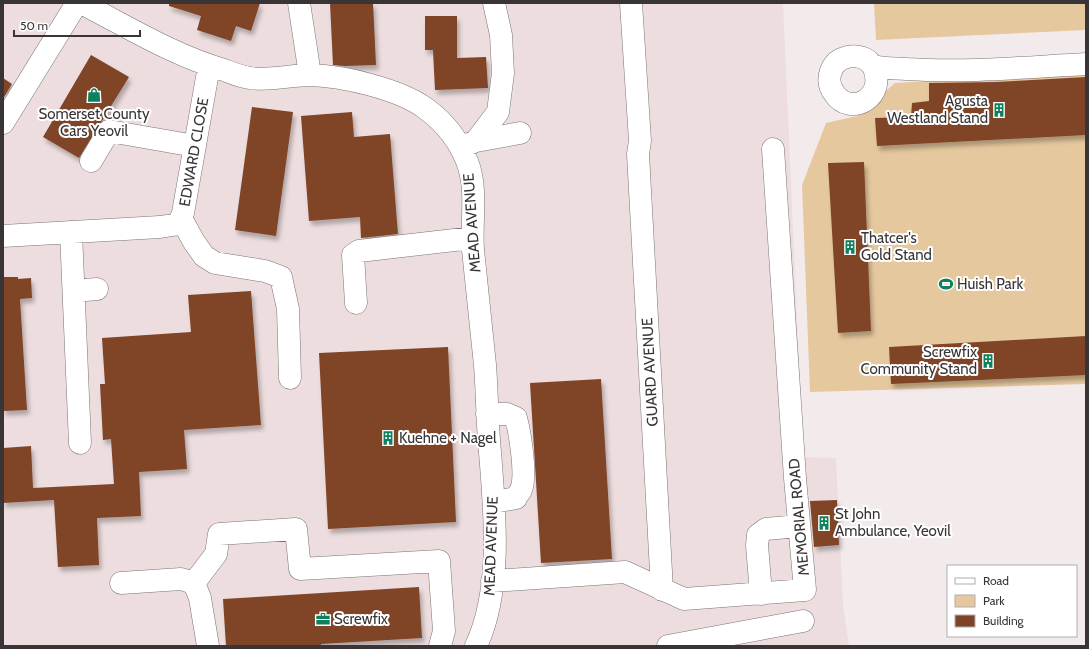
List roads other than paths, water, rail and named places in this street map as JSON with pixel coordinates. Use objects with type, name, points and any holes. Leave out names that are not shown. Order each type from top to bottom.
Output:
[{"type":"street","points":[[3,123],[77,3]]},
{"type":"street","name":"MEAD AVENUE","points":[[81,3],[175,52],[209,66],[251,78],[310,75],[384,88],[412,100],[426,108],[468,144],[473,201],[472,238],[485,367],[494,502],[492,581],[480,644]]},
{"type":"street","points":[[299,3],[310,75]]},
{"type":"street","points":[[468,144],[498,112],[503,73],[501,35],[494,3]]},
{"type":"street","name":"GUARD AVENUE","points":[[631,3],[640,141],[638,154],[662,590]]},
{"type":"street","points":[[873,66],[939,71],[1086,64]]},
{"type":"street","name":"EDWARD CLOSE","points":[[3,236],[160,227],[178,224],[181,218],[209,66]]},
{"type":"street","points":[[91,161],[109,130],[195,146]]},
{"type":"street","points":[[468,144],[520,134]]},
{"type":"street","name":"MEMORIAL ROAD","points":[[492,581],[625,572],[684,599],[805,590],[799,526],[773,148]]},
{"type":"street","points":[[181,218],[200,251],[215,263],[265,271],[281,277],[288,309],[290,378]]},
{"type":"street","points":[[71,232],[80,443]]},
{"type":"street","points":[[356,303],[353,255],[359,251],[472,238]]},
{"type":"street","points":[[74,291],[97,288]]},
{"type":"street","points":[[487,414],[507,414],[516,418],[520,440],[523,476],[521,490],[516,498],[494,502]]},
{"type":"street","points":[[761,594],[757,545],[758,535],[766,529],[799,526]]},
{"type":"street","points":[[194,583],[216,554],[219,534],[296,529],[300,569],[439,561],[444,631],[440,646]]},
{"type":"street","points":[[121,583],[181,579],[194,583]]},
{"type":"street","points":[[194,583],[200,598],[208,646]]},
{"type":"street","points":[[668,646],[803,621]]},
{"type":"place","name":"Somerset County Cars Yeovil","points":[[94,95]]},
{"type":"place","name":"Agusta Westland Stand","points":[[999,110]]},
{"type":"place","name":"Thatcer's Gold Stand","points":[[850,247]]},
{"type":"place","name":"Huish Park","points":[[946,284]]},
{"type":"place","name":"Screwfix Community Stand","points":[[988,361]]},
{"type":"place","name":"Kuehne + Nagel","points":[[388,438]]},
{"type":"place","name":"St John Ambulance, Yeovil","points":[[824,523]]},
{"type":"place","name":"Screwfix","points":[[323,619]]}]
